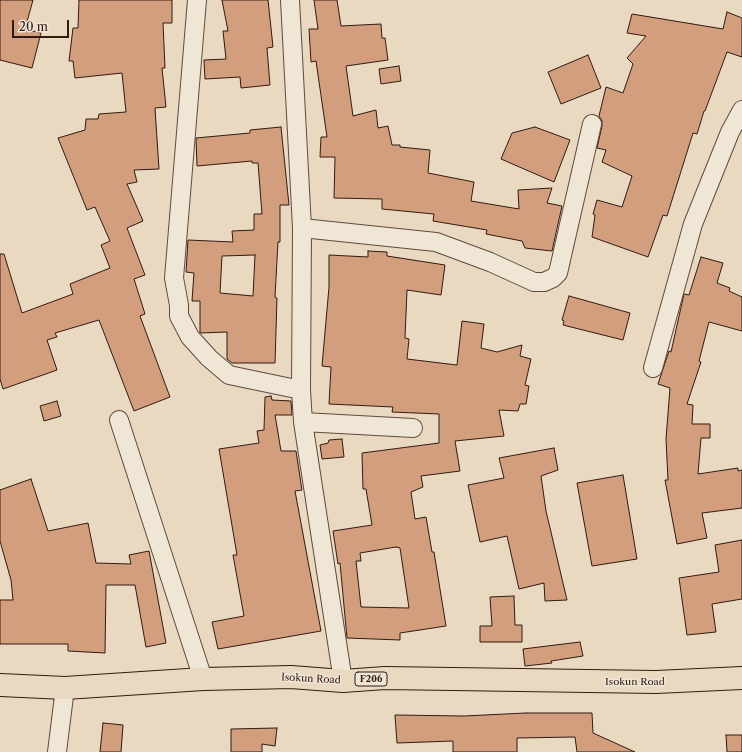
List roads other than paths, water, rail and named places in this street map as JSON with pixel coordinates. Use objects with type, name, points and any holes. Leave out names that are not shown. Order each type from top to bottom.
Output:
[{"type":"main road","name":"Isokun Road","points":[[0,685],[65,688],[203,679],[291,677],[343,681],[385,678],[656,682],[742,678]]},
{"type":"street","points":[[197,0],[174,278],[179,305],[179,316],[190,337],[209,358],[229,375],[301,390]]},
{"type":"street","points":[[290,0],[302,228],[301,390],[303,422],[343,681]]},
{"type":"street","points":[[653,368],[693,224],[730,132],[742,110]]},
{"type":"street","points":[[302,228],[436,242],[490,262],[534,282],[544,282],[553,278],[558,273],[592,124]]},
{"type":"street","points":[[119,420],[203,679]]},
{"type":"street","points":[[303,422],[413,428]]},
{"type":"street","points":[[57,752],[65,688]]}]
